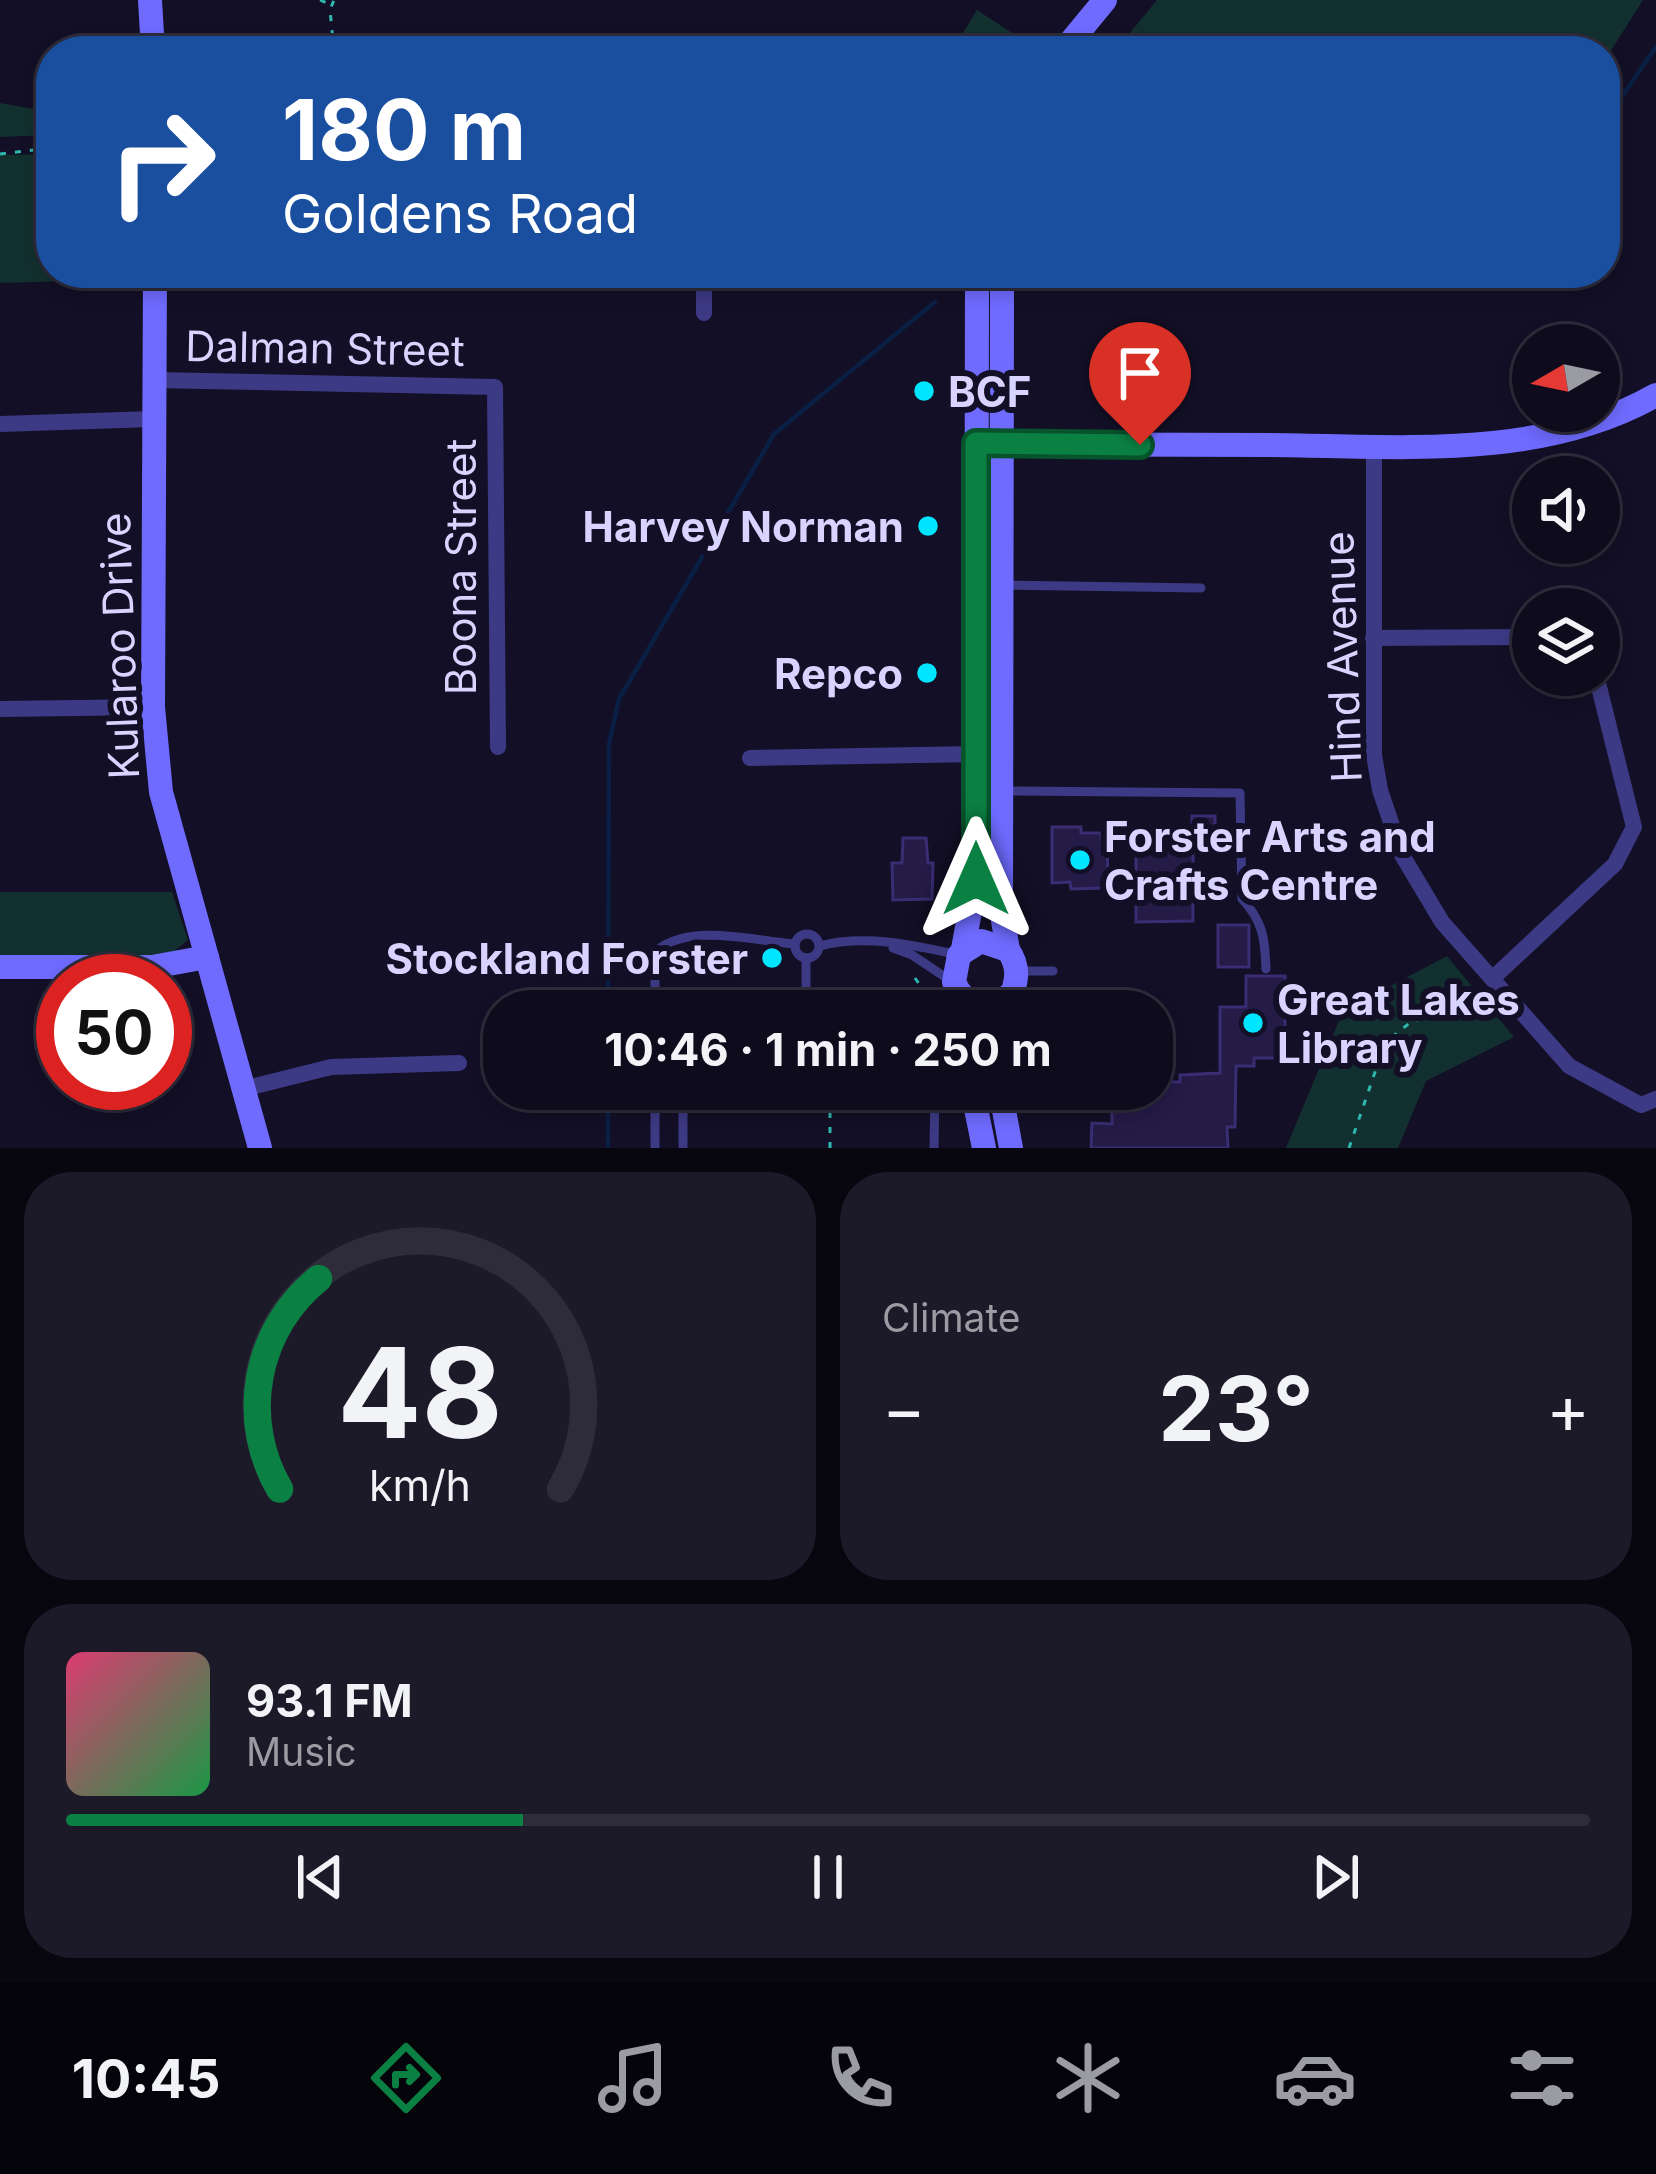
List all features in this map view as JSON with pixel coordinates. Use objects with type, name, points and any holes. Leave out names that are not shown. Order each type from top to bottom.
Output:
[{"type":"main road","points":[[150,0],[152,36]]},
{"type":"main road","points":[[1076,36],[1106,0]]},
{"type":"main road","name":"Kularoo Drive","points":[[155,288],[153,707],[161,792],[260,1148]]},
{"type":"main road","points":[[977,288],[1001,585],[1000,909],[1011,981]]},
{"type":"main road","points":[[957,990],[976,879],[975,754],[1001,288]]},
{"type":"main road","points":[[989,444],[1455,446],[1545,434],[1599,420],[1656,395]]},
{"type":"main road","points":[[961,952],[981,941],[1011,981]]},
{"type":"main road","points":[[0,967],[152,967],[207,957]]},
{"type":"main road","points":[[977,1110],[984,1148]]},
{"type":"main road","points":[[1004,1110],[1011,1148]]},
{"type":"street","points":[[704,288],[704,313]]},
{"type":"street","name":"Dalman Street","points":[[154,380],[495,387]]},
{"type":"street","name":"Boona Street","points":[[495,387],[497,747]]},
{"type":"street","points":[[0,424],[153,419]]},
{"type":"street","name":"Hind Avenue","points":[[1374,446],[1374,755],[1391,828],[1429,904],[1569,1066],[1641,1105],[1656,1099]]},
{"type":"street","points":[[1372,638],[1512,637]]},
{"type":"street","points":[[1492,978],[1615,864],[1634,827],[1601,696]]},
{"type":"street","points":[[0,709],[153,707]]},
{"type":"street","points":[[750,758],[975,754]]},
{"type":"street","points":[[244,1089],[332,1067],[459,1063]]},
{"type":"lane","points":[[1001,585],[1202,588]]},
{"type":"lane","points":[[1000,790],[1240,793],[1242,899],[1258,916],[1264,932],[1266,969]]},
{"type":"lane","points":[[795,944],[802,935],[810,934],[820,946]]},
{"type":"lane","points":[[655,990],[660,948],[673,939],[709,936],[795,944]]},
{"type":"lane","points":[[795,944],[799,956],[806,958],[814,957],[820,946],[839,940],[961,952]]},
{"type":"lane","points":[[877,941],[912,955],[951,990]]},
{"type":"lane","points":[[806,958],[806,990]]},
{"type":"lane","points":[[1011,981],[1053,971]]},
{"type":"lane","points":[[655,1110],[655,1148]]},
{"type":"lane","points":[[682,1110],[682,1148]]},
{"type":"lane","points":[[934,1148],[935,1110]]},
{"type":"path","points":[[320,0],[332,2],[333,36]]},
{"type":"path","points":[[0,154],[36,150]]},
{"type":"path","points":[[915,978],[923,990]]},
{"type":"path","points":[[1349,1148],[1385,1042],[1412,1021],[1489,1001]]},
{"type":"path","points":[[830,1110],[830,1148]]},
{"type":"green space","points":[[1157,0],[1643,0],[1620,36],[1127,36]]},
{"type":"green space","points":[[977,10],[1017,36],[961,36]]},
{"type":"green space","points":[[0,103],[36,109],[36,136],[0,137]]},
{"type":"green space","points":[[36,154],[36,282],[0,283],[0,155]]},
{"type":"green space","points":[[0,892],[172,892],[188,940],[173,952],[158,954],[36,954],[36,958],[0,959]]},
{"type":"green space","points":[[1447,956],[1514,1037],[1426,1081],[1398,1148],[1286,1148],[1343,1011]]},
{"type":"building","points":[[1192,816],[1215,816],[1215,845],[1193,845],[1193,921],[1136,922],[1136,827],[1164,827],[1164,835],[1192,835]]},
{"type":"building","name":"Forster Arts and Crafts Centre","points":[[1052,827],[1081,827],[1081,833],[1101,833],[1101,838],[1107,838],[1108,882],[1102,882],[1103,888],[1071,889],[1070,882],[1052,883]]},
{"type":"building","points":[[903,838],[926,838],[928,863],[933,863],[932,899],[893,900],[892,863],[902,863]]},
{"type":"building","points":[[1218,925],[1249,925],[1249,967],[1218,967]]},
{"type":"building","points":[[1246,976],[1285,976],[1285,1058],[1254,1058],[1254,1066],[1236,1066],[1235,1127],[1227,1127],[1228,1148],[1091,1148],[1092,1123],[1112,1124],[1112,1110],[1173,1110],[1173,1082],[1180,1082],[1180,1075],[1220,1073],[1220,1007],[1246,1007]]},
{"type":"waterway","points":[[1620,99],[1656,47]]},
{"type":"waterway","points":[[608,990],[609,744],[619,699],[774,434],[935,302]]},
{"type":"waterway","points":[[608,1110],[608,1148]]},
{"type":"place","name":"BCF","points":[[924,391]]},
{"type":"place","name":"Harvey Norman","points":[[928,526]]},
{"type":"place","name":"Repco","points":[[927,673]]},
{"type":"place","name":"Forster Arts and Crafts Centre","points":[[1080,860]]},
{"type":"place","name":"Stockland Forster","points":[[772,958]]},
{"type":"place","name":"Great Lakes Library","points":[[1253,1023]]},
{"type":"route","points":[[976,879],[976,443],[1140,445]]}]
